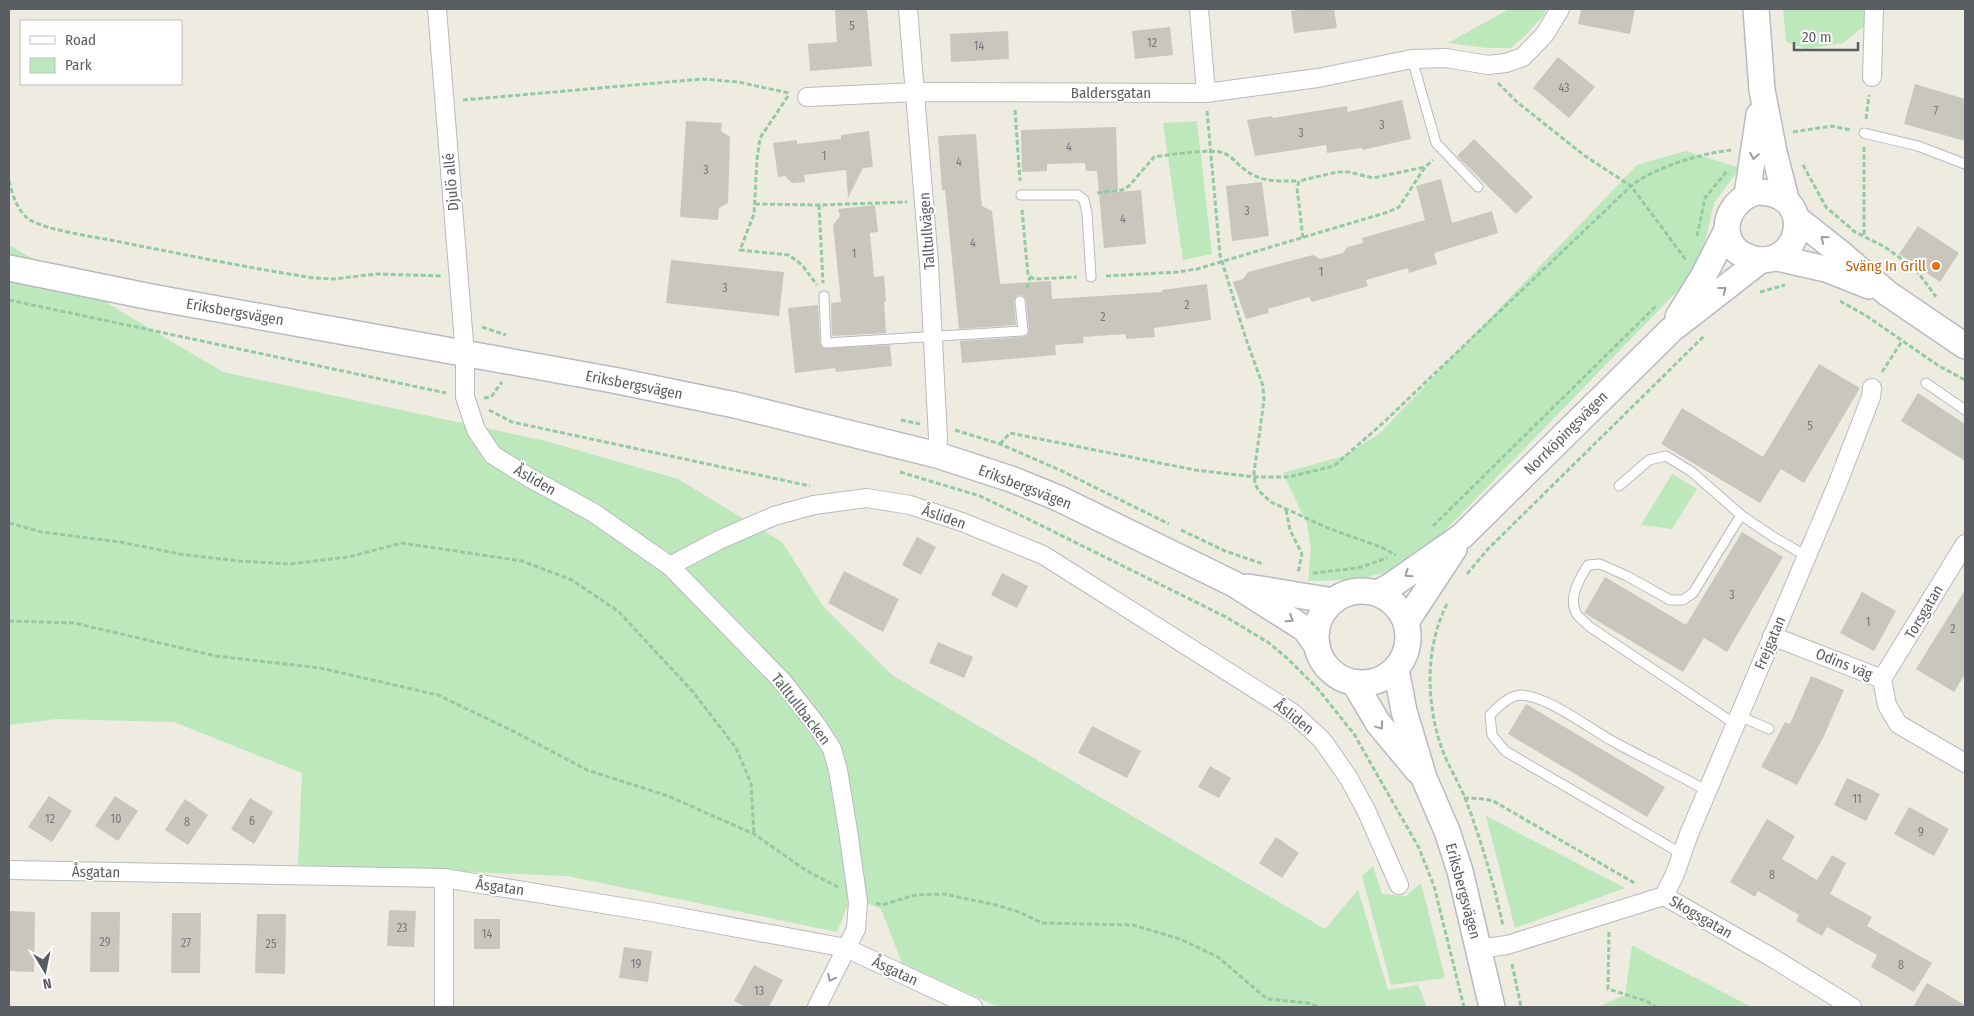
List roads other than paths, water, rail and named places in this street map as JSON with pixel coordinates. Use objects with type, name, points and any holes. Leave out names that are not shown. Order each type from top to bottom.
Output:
[{"type":"main road","points":[[1756,9],[1762,90],[1774,152],[1796,230],[1789,248],[1769,259]]},
{"type":"main road","points":[[1747,195],[1755,151],[1762,90]]},
{"type":"main road","points":[[1887,293],[1826,269],[1739,253],[1731,244],[1726,232],[1731,210],[1738,201],[1747,195],[1766,192],[1776,194],[1887,293],[1965,346]]},
{"type":"main road","name":"Norrköpingsvägen","points":[[1671,330],[1704,275],[1726,232]]},
{"type":"main road","name":"Norrköpingsvägen","points":[[1378,592],[1392,585],[1462,536],[1671,330],[1769,259]]},
{"type":"main road","name":"Eriksbergsvägen","points":[[9,268],[151,297],[465,355],[613,380],[735,405],[937,455],[1011,479],[1058,498],[1234,584],[1305,629],[1317,646]]},
{"type":"main road","name":"Norrköpingsvägen","points":[[1406,622],[1462,536]]},
{"type":"main road","name":"Eriksbergsvägen","points":[[1234,584],[1334,601]]},
{"type":"main road","points":[[1356,592],[1378,592],[1396,605],[1402,612],[1408,636],[1406,650],[1402,661],[1396,669],[1379,680],[1355,684],[1333,673],[1320,657],[1316,632],[1318,623],[1326,609],[1334,601],[1356,592]]},
{"type":"main road","name":"Eriksbergsvägen","points":[[1396,669],[1404,711],[1424,778],[1447,831],[1460,871],[1492,1007]]},
{"type":"main road","name":"Eriksbergsvägen","points":[[1355,684],[1378,723],[1424,778]]},
{"type":"street","name":"Djulö allé","points":[[437,9],[465,355]]},
{"type":"street","name":"Talltullvägen","points":[[908,9],[925,201],[938,438],[937,455]]},
{"type":"street","points":[[1198,9],[1206,93]]},
{"type":"street","points":[[1412,59],[1446,58],[1488,65],[1506,63],[1523,57],[1545,34],[1560,9]]},
{"type":"street","points":[[1872,77],[1874,9]]},
{"type":"street","name":"Baldersgatan","points":[[807,97],[916,92],[1206,93],[1318,78],[1412,59]]},
{"type":"street","name":"Åsliden","points":[[465,355],[465,397],[476,430],[493,455],[530,478],[594,513],[670,566],[719,540],[774,516],[814,505],[867,498],[910,505],[962,522],[1043,555],[1293,713],[1301,720],[1322,740],[1348,777],[1366,810],[1399,885]]},
{"type":"street","name":"Frejgatan","points":[[1664,896],[1675,874],[1707,791],[1806,556],[1871,397],[1872,388]]},
{"type":"street","name":"Torsgatan","points":[[1882,679],[1904,647],[1965,544]]},
{"type":"street","name":"Talltullbacken","points":[[670,566],[783,682],[818,727],[832,749],[838,770],[857,896],[856,929],[817,1007]]},
{"type":"street","name":"Odins väg","points":[[1772,636],[1882,679],[1887,705],[1898,724],[1965,763]]},
{"type":"street","name":"Åsgatan","points":[[9,870],[444,878],[652,912],[846,948],[973,1007]]},
{"type":"street","points":[[444,878],[444,1007]]},
{"type":"street","name":"Skogsgatan","points":[[1478,949],[1507,945],[1664,896],[1852,1007]]},
{"type":"lane","points":[[1412,59],[1436,143],[1478,187]]},
{"type":"lane","points":[[1864,133],[1918,146],[1965,164]]},
{"type":"lane","points":[[1021,195],[1078,195],[1084,200],[1087,213],[1091,277]]},
{"type":"lane","points":[[824,296],[826,342],[1023,330],[1020,301]]},
{"type":"lane","points":[[1926,383],[1965,410]]},
{"type":"lane","points":[[1619,486],[1649,460],[1666,456],[1692,472],[1741,515],[1806,556]]},
{"type":"lane","points":[[1741,515],[1693,593],[1684,600],[1670,600],[1627,576],[1600,564],[1588,565],[1579,581],[1573,600],[1576,614],[1590,626],[1737,720],[1769,729]]},
{"type":"lane","points":[[1682,854],[1506,751],[1492,735],[1490,715],[1505,701],[1520,695],[1550,704],[1615,743],[1673,771],[1707,791]]},
{"type":"place","name":"Sväng In Grill","points":[[1936,266]]}]
